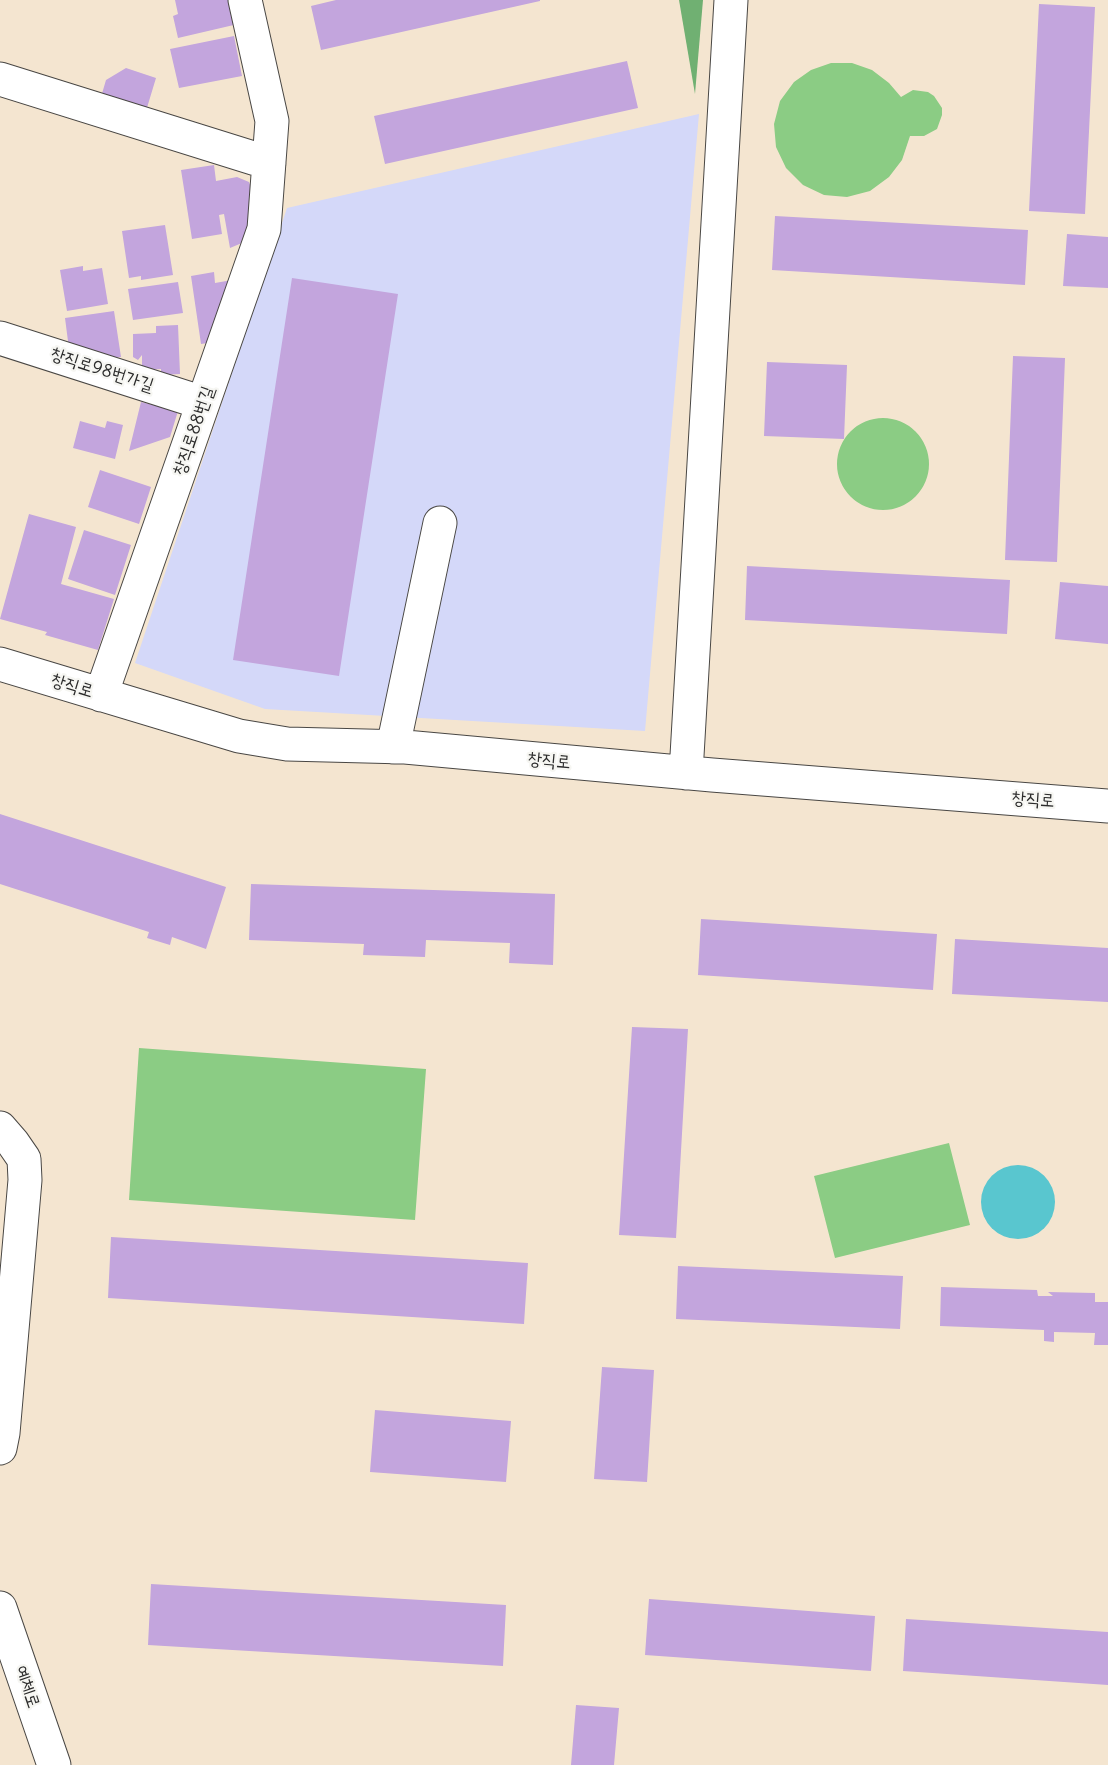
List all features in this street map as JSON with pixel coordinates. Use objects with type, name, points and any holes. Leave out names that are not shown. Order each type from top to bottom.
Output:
[{"type":"street","name":"창직로88번길","points":[[101,695],[264,229],[272,121],[244,0]]},
{"type":"street","points":[[686,773],[731,0]]},
{"type":"street","points":[[0,79],[269,163]]},
{"type":"street","name":"창직로98번가길","points":[[0,338],[203,403]]},
{"type":"street","points":[[393,747],[440,523]]},
{"type":"street","name":"창직로","points":[[0,664],[239,736],[287,744],[393,747],[686,773],[1108,806]]},
{"type":"street","points":[[0,1128],[24,1159],[25,1180],[0,1448]]},
{"type":"street","points":[[0,1215],[25,1180]]},
{"type":"street","name":"예체로","points":[[0,1608],[54,1765]]},
{"type":"shaded area","points":[[699,114],[645,731],[265,709],[135,663],[287,208]]},
{"type":"green space","points":[[679,0],[703,0],[695,94]]},
{"type":"green space","points":[[831,63],[852,63],[872,70],[889,83],[901,97],[913,90],[928,92],[934,96],[942,108],[937,129],[924,136],[910,136],[902,160],[889,177],[870,191],[847,197],[824,195],[803,185],[786,168],[776,147],[774,124],[780,101],[794,82],[811,70]]},
{"type":"green space","points":[[883,418],[901,421],[916,431],[926,446],[929,464],[926,482],[916,497],[901,507],[883,510],[865,507],[850,497],[840,482],[837,464],[840,446],[850,431],[865,421]]},
{"type":"green space","points":[[139,1048],[426,1069],[415,1220],[129,1200]]},
{"type":"green space","points":[[949,1143],[970,1225],[835,1258],[814,1176]]},
{"type":"water","points":[[1018,1165],[1032,1168],[1044,1176],[1052,1188],[1055,1202],[1052,1216],[1044,1228],[1032,1236],[1018,1239],[1004,1236],[992,1228],[984,1216],[981,1202],[984,1188],[992,1176],[1004,1168]]},
{"type":"building","points":[[175,0],[228,0],[238,24],[178,38],[173,16],[178,14]]},
{"type":"building","points":[[336,0],[540,1],[321,50],[311,6]]},
{"type":"building","points":[[1039,4],[1095,7],[1085,214],[1029,211]]},
{"type":"building","points":[[234,36],[242,76],[179,88],[170,49]]},
{"type":"building","points":[[627,61],[638,108],[385,164],[374,116]]},
{"type":"building","points":[[126,68],[156,78],[146,111],[101,97],[106,80]]},
{"type":"building","points":[[214,165],[216,181],[237,177],[249,182],[255,199],[249,240],[230,248],[224,214],[219,215],[222,234],[192,239],[181,170]]},
{"type":"building","points":[[775,216],[1028,230],[1025,285],[772,270]]},
{"type":"building","points":[[165,225],[173,275],[141,280],[141,276],[129,278],[122,231]]},
{"type":"building","points":[[1067,234],[1108,237],[1108,288],[1063,286]]},
{"type":"building","points":[[83,266],[83,271],[102,268],[108,304],[67,311],[60,270]]},
{"type":"building","points":[[214,272],[215,283],[232,280],[214,342],[201,344],[191,276]]},
{"type":"building","points":[[292,278],[398,294],[339,676],[233,660]]},
{"type":"building","points":[[178,282],[183,313],[133,320],[128,289]]},
{"type":"building","points":[[114,311],[121,357],[99,360],[69,349],[65,318]]},
{"type":"building","points":[[178,325],[180,374],[161,375],[161,369],[142,370],[142,355],[138,360],[133,357],[133,334],[156,333],[156,326]]},
{"type":"building","points":[[1013,356],[1065,358],[1057,562],[1005,560]]},
{"type":"building","points":[[767,362],[847,365],[844,439],[764,436]]},
{"type":"building","points":[[141,402],[178,411],[170,437],[129,451]]},
{"type":"building","points":[[80,421],[105,428],[107,421],[123,425],[115,459],[73,448]]},
{"type":"building","points":[[100,470],[151,487],[139,524],[88,507]]},
{"type":"building","points":[[29,514],[76,527],[61,584],[114,599],[98,650],[0,619]]},
{"type":"building","points":[[84,530],[131,545],[115,595],[68,579]]},
{"type":"building","points":[[747,566],[1010,580],[1007,634],[745,620]]},
{"type":"building","points":[[1060,582],[1108,586],[1108,644],[1055,639]]},
{"type":"building","points":[[0,814],[226,887],[206,949],[172,937],[170,945],[147,938],[149,932],[0,884]]},
{"type":"building","points":[[251,884],[555,894],[553,965],[509,963],[510,943],[426,940],[425,957],[363,955],[364,944],[249,940]]},
{"type":"building","points":[[701,919],[937,934],[933,990],[698,975]]},
{"type":"building","points":[[955,939],[1108,948],[1108,1002],[952,994]]},
{"type":"building","points":[[632,1027],[688,1029],[676,1238],[619,1235]]},
{"type":"building","points":[[111,1237],[528,1263],[524,1324],[108,1298]]},
{"type":"building","points":[[678,1266],[903,1276],[900,1329],[676,1319]]},
{"type":"building","points":[[941,1287],[1037,1290],[1038,1296],[1053,1296],[1048,1292],[1095,1293],[1095,1302],[1108,1302],[1108,1345],[1094,1345],[1095,1333],[1054,1332],[1054,1342],[1044,1341],[1044,1330],[940,1326]]},
{"type":"building","points":[[602,1367],[654,1370],[647,1482],[594,1479]]},
{"type":"building","points":[[375,1410],[511,1421],[506,1482],[370,1472]]},
{"type":"building","points":[[151,1584],[506,1605],[503,1666],[148,1645]]},
{"type":"building","points":[[649,1599],[875,1616],[871,1671],[645,1655]]},
{"type":"building","points":[[906,1619],[1108,1632],[1108,1685],[903,1671]]},
{"type":"building","points":[[576,1705],[619,1708],[614,1765],[571,1765]]}]
